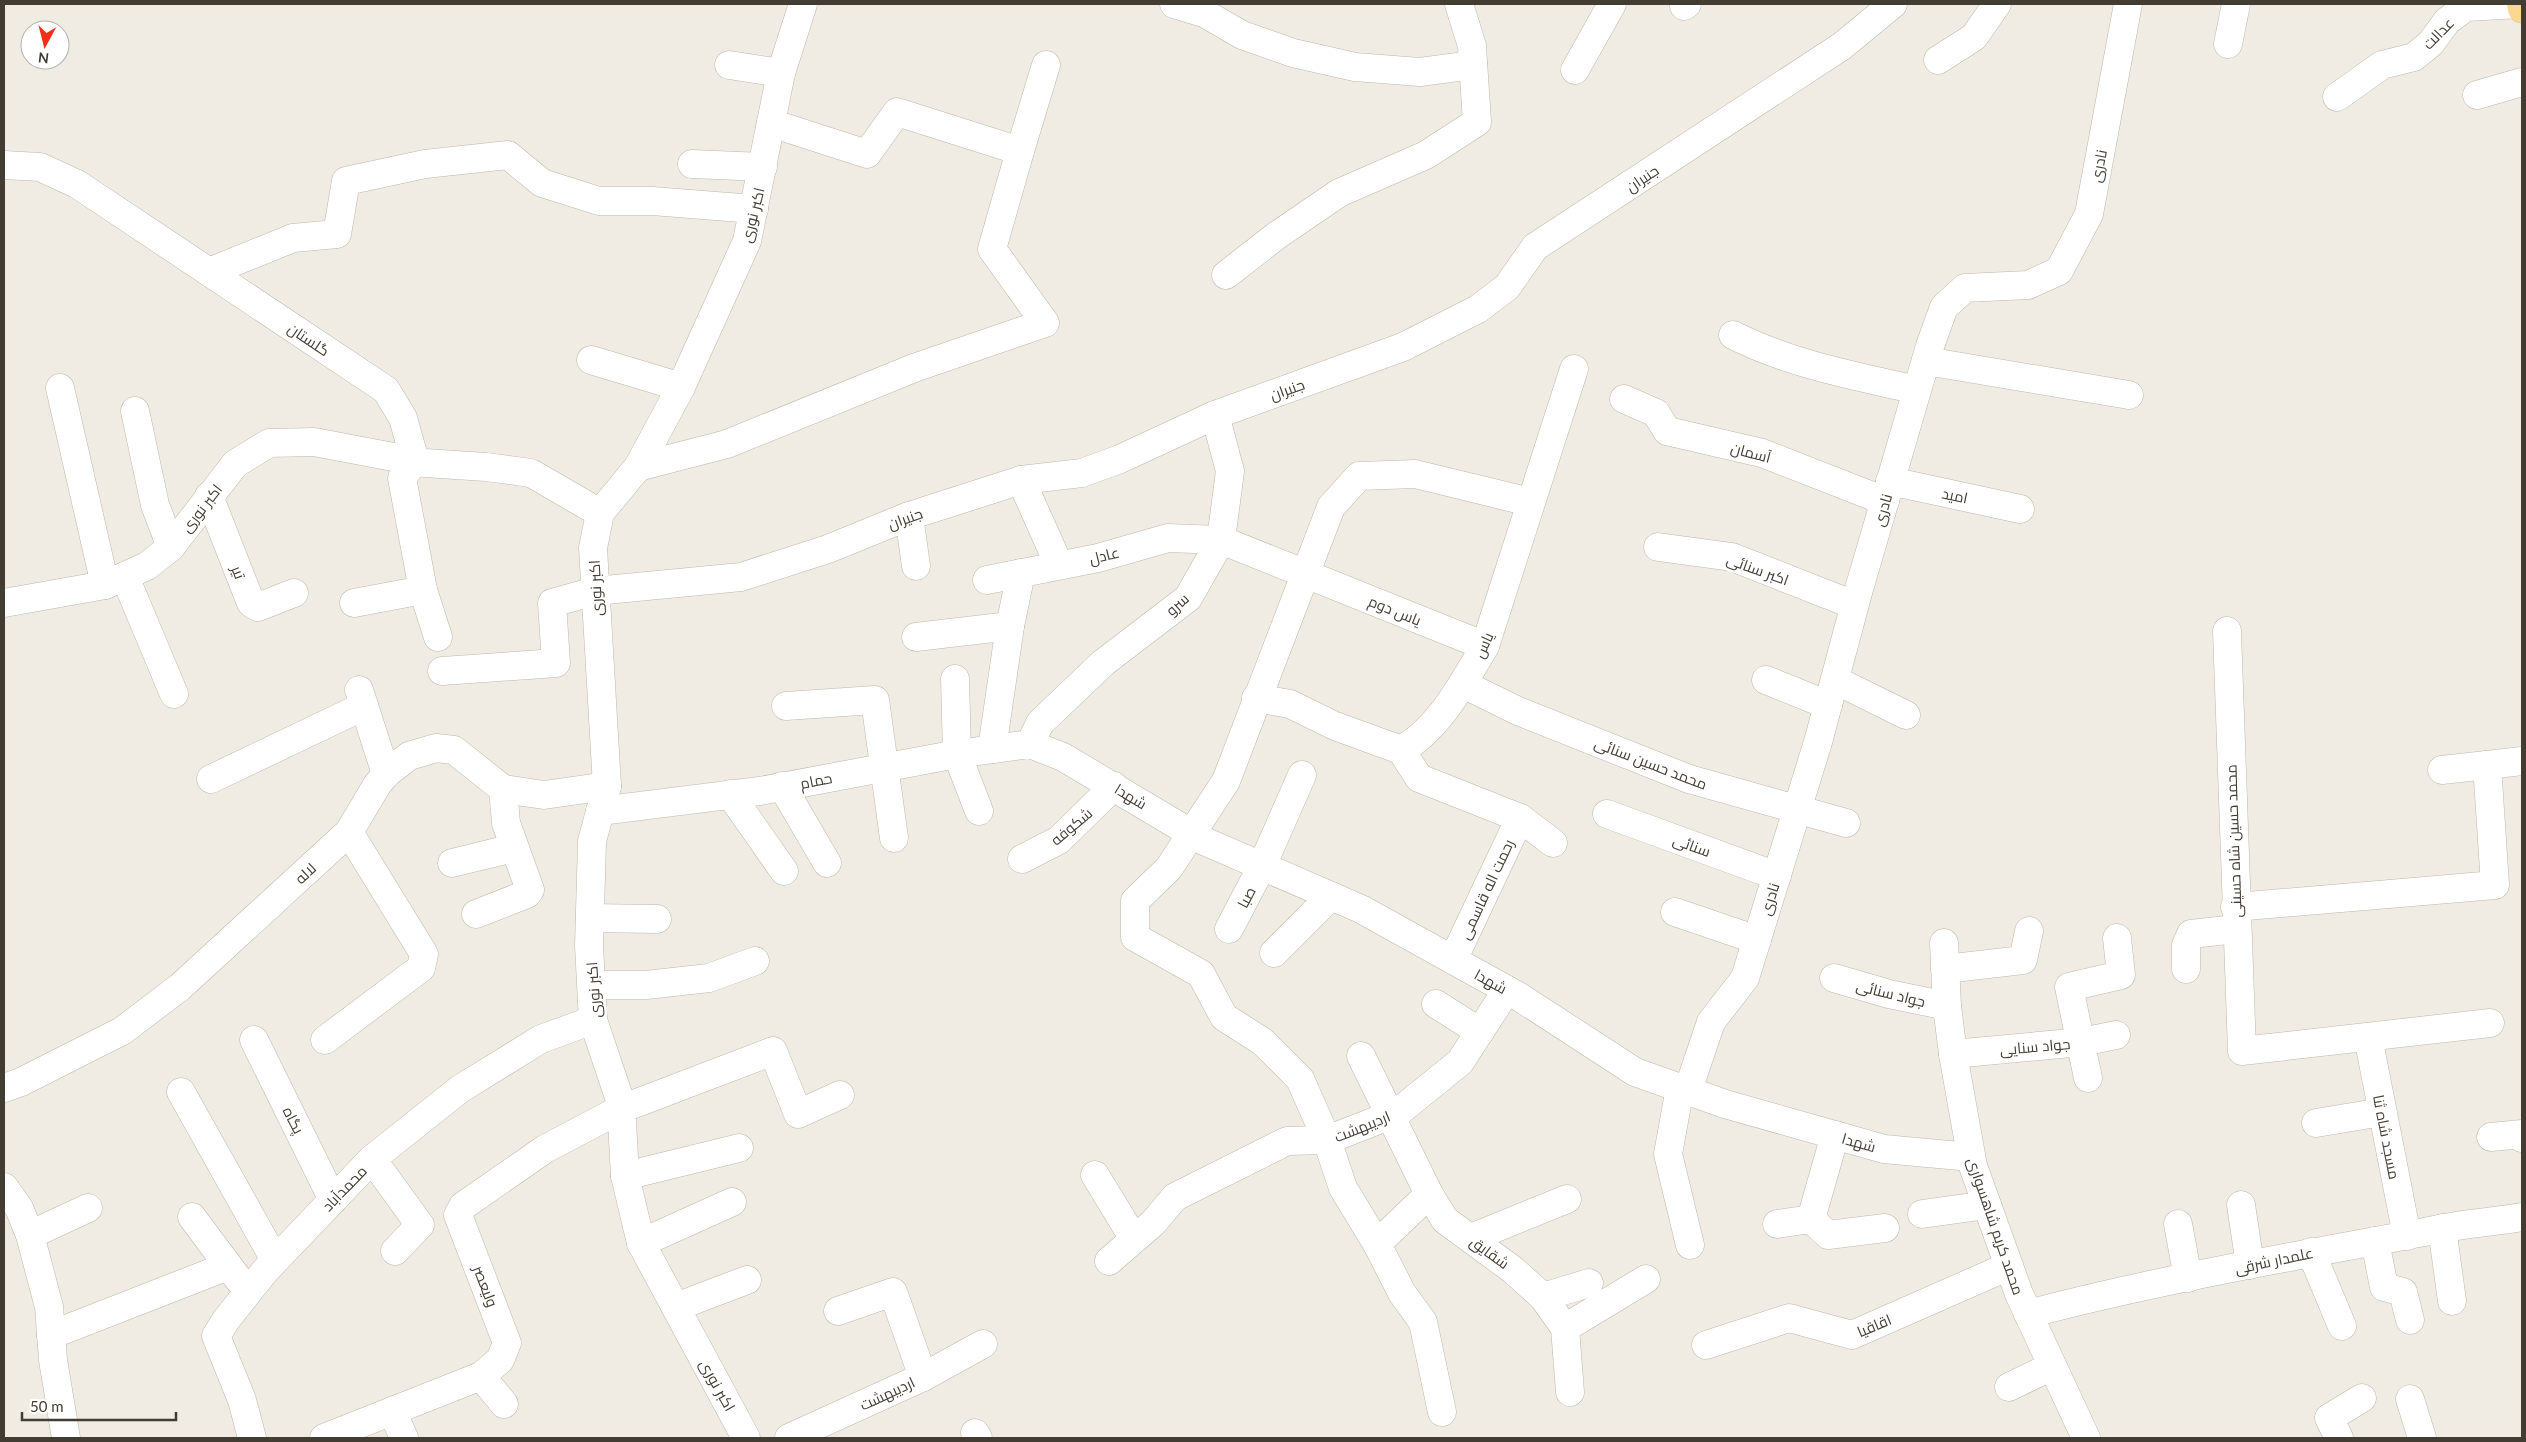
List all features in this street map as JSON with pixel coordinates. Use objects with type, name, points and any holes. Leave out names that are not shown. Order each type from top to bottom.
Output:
[{"type":"main road","points":[[2521,4],[2522,9]]},
{"type":"street","name":"اکبر نوری","points":[[746,1438],[641,1243],[625,1176],[621,1109],[593,1020],[590,918],[592,841],[604,799],[593,548],[600,513],[638,467],[682,387],[747,241],[780,73],[803,4]]},
{"type":"street","points":[[1174,4],[1204,13],[1242,35],[1293,53],[1355,67],[1420,72],[1473,65]]},
{"type":"street","points":[[1226,275],[1276,236],[1339,193],[1426,155],[1477,122],[1472,46],[1459,4]]},
{"type":"street","points":[[1575,70],[1612,4]]},
{"type":"street","name":"جنیران","points":[[442,671],[556,662],[552,603],[595,591],[741,578],[828,549],[908,516],[1021,480],[1082,473],[1120,459],[1215,415],[1403,346],[1478,309],[1507,287],[1535,247],[1842,46],[1893,4]]},
{"type":"street","points":[[1938,60],[1974,37],[1997,4]]},
{"type":"street","name":"نادری","points":[[1690,1245],[1668,1154],[1684,1089],[1711,1022],[1745,978],[1797,810],[1854,605],[1917,390],[1944,307],[1965,288],[2028,285],[2059,271],[2089,214],[2128,4]]},
{"type":"street","points":[[2228,44],[2236,4]]},
{"type":"street","name":"عدالت","points":[[2336,97],[2382,65],[2414,57],[2431,43],[2447,21],[2466,7],[2521,4]]},
{"type":"street","points":[[638,467],[728,444],[914,368],[1045,324],[992,249],[1046,64]]},
{"type":"street","points":[[728,65],[780,73]]},
{"type":"street","points":[[2478,96],[2522,82]]},
{"type":"street","points":[[771,122],[867,154],[897,112],[1020,151]]},
{"type":"street","points":[[209,272],[293,238],[337,234],[346,180],[425,164],[508,154],[542,183],[599,201],[652,201],[754,209]]},
{"type":"street","points":[[692,164],[763,167]]},
{"type":"street","name":"گلستان","points":[[4,165],[40,167],[77,184],[386,390],[403,418],[415,461]]},
{"type":"street","points":[[1733,335],[1757,348],[1827,370],[1917,390]]},
{"type":"street","points":[[591,360],[682,387]]},
{"type":"street","points":[[1926,362],[2130,395]]},
{"type":"street","name":"یاس","points":[[1401,750],[1420,740],[1463,684],[1485,646],[1574,369]]},
{"type":"street","points":[[60,388],[115,581],[174,694]]},
{"type":"street","name":"آسمان","points":[[1624,399],[1656,413],[1667,431],[1762,453],[1888,491]]},
{"type":"street","points":[[135,411],[154,505],[171,547]]},
{"type":"street","name":"سرو","points":[[1030,744],[1040,723],[1103,663],[1188,598],[1221,540],[1230,471],[1215,415]]},
{"type":"street","name":"اکبر نوری","points":[[4,603],[115,581],[147,566],[171,547],[235,464],[269,443],[314,442],[415,461],[531,473],[600,513]]},
{"type":"street","points":[[415,461],[402,478],[423,590],[438,637]]},
{"type":"street","points":[[1442,1412],[1423,1322],[1402,1292],[1377,1244],[1343,1188],[1327,1140],[1300,1079],[1263,1042],[1224,1017],[1201,974],[1135,937],[1135,901],[1169,868],[1226,781],[1330,507],[1359,476],[1414,474],[1530,502]]},
{"type":"street","points":[[1021,480],[1059,566]]},
{"type":"street","name":"امید","points":[[1888,491],[2020,509]]},
{"type":"street","name":"تیر","points":[[210,496],[251,603],[258,607],[294,593]]},
{"type":"street","points":[[908,516],[916,566]]},
{"type":"street","name":"عادل","points":[[987,580],[1098,558],[1168,538],[1221,540],[1305,574]]},
{"type":"street","name":"اکبر سنائی","points":[[1658,547],[1732,557],[1854,605]]},
{"type":"street","points":[[992,749],[1010,626],[1021,573]]},
{"type":"street","name":"یاس دوم","points":[[1305,574],[1485,646]]},
{"type":"street","points":[[354,603],[423,590]]},
{"type":"street","points":[[916,637],[1010,626]]},
{"type":"street","name":"محمد حسین شاه حسینی","points":[[2227,631],[2242,1051],[2368,1037]]},
{"type":"street","points":[[955,679],[957,754],[978,811]]},
{"type":"street","points":[[1766,680],[1831,692],[1906,715]]},
{"type":"street","name":"محمد حسین سنائی","points":[[1463,684],[1518,711],[1688,779],[1846,823]]},
{"type":"street","points":[[211,779],[362,698],[386,774]]},
{"type":"street","points":[[1256,698],[1290,704],[1335,726],[1401,750],[1419,778],[1520,818],[1553,843]]},
{"type":"street","points":[[786,706],[875,700],[894,838]]},
{"type":"street","name":"حمام","points":[[604,799],[730,794],[957,754],[1030,744]]},
{"type":"street","name":"شهدا","points":[[1030,744],[1062,756],[1204,841],[1361,909],[1507,990],[1635,1072],[1725,1104],[1884,1149],[1971,1157]]},
{"type":"street","name":"لاله","points":[[4,1088],[21,1082],[122,1030],[173,993],[349,832],[377,785],[386,774],[409,756],[436,748],[454,750],[503,790]]},
{"type":"street","points":[[2442,770],[2522,761]]},
{"type":"street","points":[[2186,969],[2186,945],[2191,934],[2236,918],[2494,886],[2487,765]]},
{"type":"street","name":"صبا","points":[[1229,929],[1262,866],[1302,775]]},
{"type":"street","points":[[782,786],[827,863]]},
{"type":"street","name":"شکوفه","points":[[1022,859],[1059,840],[1114,786]]},
{"type":"street","points":[[476,914],[527,894],[530,890],[530,885],[513,848],[506,823],[503,790],[604,799]]},
{"type":"street","points":[[730,794],[784,870]]},
{"type":"street","name":"سنائی","points":[[1607,814],[1776,876]]},
{"type":"street","name":"رحمت اله قاسمی","points":[[1453,960],[1520,818]]},
{"type":"street","points":[[325,1040],[421,968],[424,960],[424,954],[349,832]]},
{"type":"street","points":[[452,863],[513,848]]},
{"type":"street","points":[[1274,953],[1331,896]]},
{"type":"street","points":[[1676,912],[1757,940]]},
{"type":"street","points":[[590,918],[657,919]]},
{"type":"street","name":"محمد کریم شاهسواری","points":[[2029,931],[2023,960],[1944,956],[1947,1006],[1953,1054],[1971,1157],[2028,1314],[2086,1438]]},
{"type":"street","points":[[2088,1078],[2069,987],[2121,975],[2117,938]]},
{"type":"street","points":[[592,985],[646,985],[709,978],[755,962]]},
{"type":"street","name":"جواد سنائی","points":[[1834,978],[1889,994],[1947,1006]]},
{"type":"street","name":"اردیبهشت","points":[[1109,1261],[1153,1223],[1175,1198],[1287,1141],[1327,1140],[1391,1115],[1460,1062],[1507,990]]},
{"type":"street","points":[[1436,1004],[1480,1032]]},
{"type":"street","name":"محمدآباد","points":[[249,1437],[242,1400],[216,1336],[248,1292],[275,1260],[372,1159],[460,1089],[541,1039],[593,1020]]},
{"type":"street","points":[[2368,1037],[2490,1023]]},
{"type":"street","name":"جواد سنایی","points":[[1953,1054],[2082,1042],[2116,1035]]},
{"type":"street","name":"مسجد شاه ثنا","points":[[2368,1037],[2408,1236]]},
{"type":"street","name":"پگاه","points":[[254,1040],[333,1200]]},
{"type":"street","points":[[621,1109],[773,1051],[798,1114],[840,1095]]},
{"type":"street","name":"شقایق","points":[[1361,1056],[1429,1194],[1444,1220],[1513,1270],[1543,1297],[1565,1328]]},
{"type":"street","points":[[181,1092],[275,1260]]},
{"type":"street","name":"ولیعصر","points":[[324,1438],[481,1376],[500,1360],[507,1343],[458,1214],[463,1206],[545,1149],[621,1109]]},
{"type":"street","points":[[2316,1123],[2382,1112]]},
{"type":"street","points":[[2491,1137],[2522,1134],[2522,1138]]},
{"type":"street","points":[[1811,1220],[1834,1135]]},
{"type":"street","points":[[625,1176],[739,1148]]},
{"type":"street","points":[[372,1159],[420,1225],[395,1251]]},
{"type":"street","points":[[1095,1175],[1134,1239]]},
{"type":"street","points":[[4,1187],[19,1208],[30,1235],[49,1308],[53,1360],[66,1438]]},
{"type":"street","points":[[1377,1244],[1429,1194]]},
{"type":"street","points":[[1471,1238],[1567,1199]]},
{"type":"street","points":[[641,1243],[732,1202]]},
{"type":"street","points":[[1922,1214],[1987,1205]]},
{"type":"street","points":[[2241,1205],[2250,1265]]},
{"type":"street","points":[[30,1235],[88,1208]]},
{"type":"street","points":[[192,1217],[248,1292]]},
{"type":"street","name":"علمدار شرقی","points":[[2028,1314],[2083,1299],[2311,1252],[2408,1236],[2442,1228],[2522,1217]]},
{"type":"street","points":[[1777,1224],[1811,1220],[1828,1234],[1885,1228]]},
{"type":"street","points":[[2178,1224],[2188,1278]]},
{"type":"street","points":[[2442,1228],[2452,1301]]},
{"type":"street","points":[[2375,1241],[2384,1287],[2403,1292],[2410,1320]]},
{"type":"street","points":[[2311,1252],[2342,1326]]},
{"type":"street","points":[[52,1335],[228,1266]]},
{"type":"street","name":"اقاقیا","points":[[1706,1345],[1789,1318],[1852,1335],[2009,1266]]},
{"type":"street","points":[[1570,1392],[1565,1328],[1646,1279]]},
{"type":"street","points":[[676,1307],[747,1280]]},
{"type":"street","points":[[1543,1297],[1589,1283]]},
{"type":"street","points":[[838,1312],[893,1292],[923,1377]]},
{"type":"street","name":"اردیبهشت","points":[[789,1438],[923,1377],[983,1344]]},
{"type":"street","points":[[2009,1387],[2052,1366]]},
{"type":"street","points":[[481,1376],[504,1404]]},
{"type":"street","points":[[2339,1438],[2329,1418],[2362,1398]]},
{"type":"street","points":[[2410,1399],[2422,1438]]},
{"type":"street","points":[[392,1411],[404,1438]]}]
